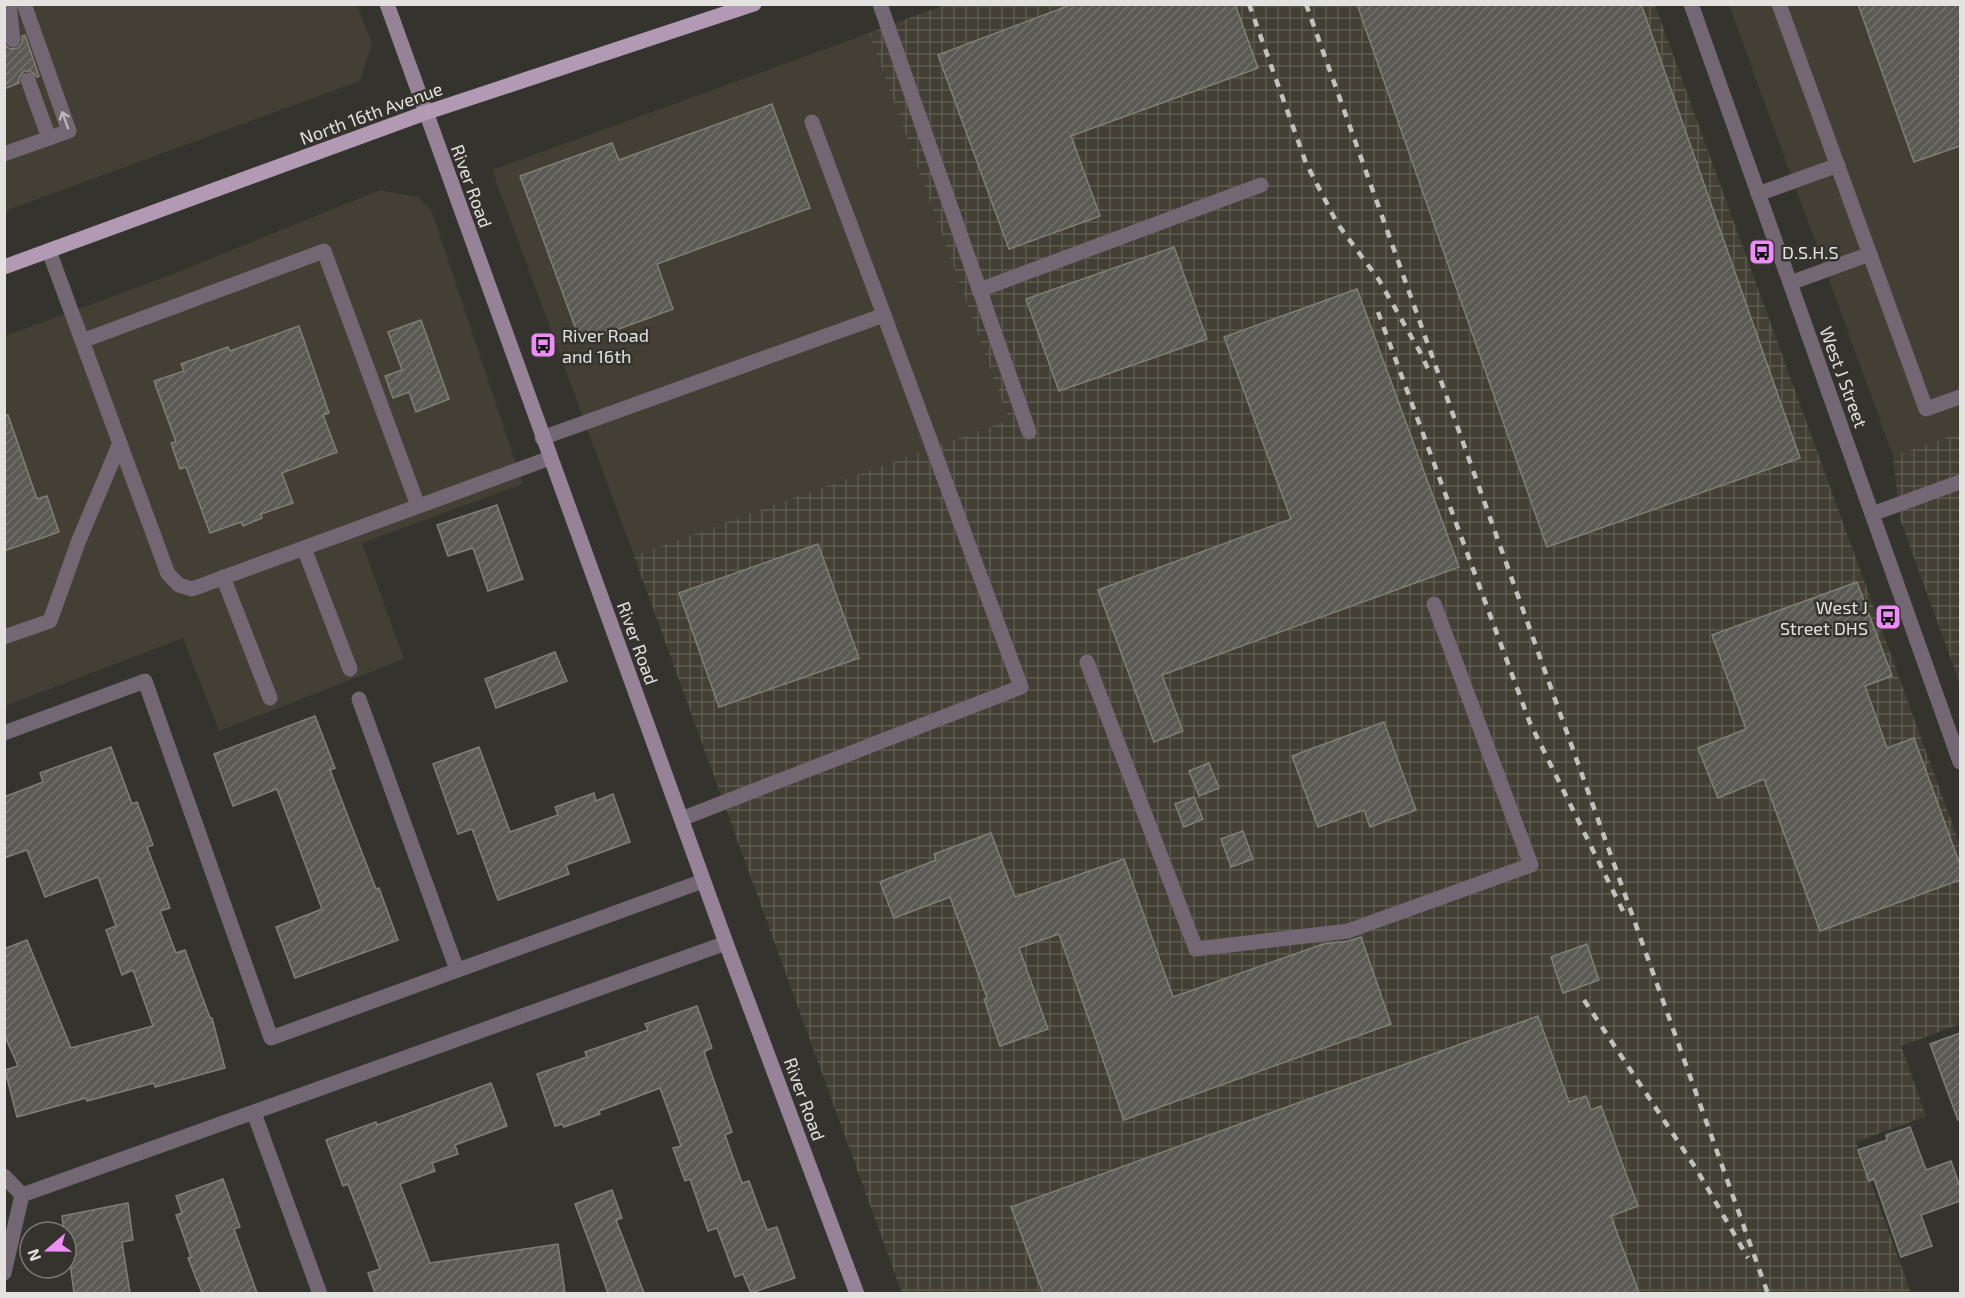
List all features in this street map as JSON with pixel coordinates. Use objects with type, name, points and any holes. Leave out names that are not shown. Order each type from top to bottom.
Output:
[{"type":"main road","name":"North 16th Avenue","points":[[4,267],[425,113],[754,4]]},
{"type":"street","points":[[9,4],[13,40]]},
{"type":"street","points":[[4,154],[69,131],[24,4]]},
{"type":"street","name":"River Road","points":[[387,4],[703,881],[857,1293]]},
{"type":"street","points":[[880,4],[1029,432]]},
{"type":"street","name":"West J Street","points":[[1691,4],[1960,762]]},
{"type":"street","points":[[1779,4],[1926,409],[1960,396]]},
{"type":"street","points":[[28,80],[50,138]]},
{"type":"street","points":[[681,819],[1021,687],[812,122]]},
{"type":"street","points":[[1758,194],[1838,165]]},
{"type":"street","points":[[979,290],[1261,185]]},
{"type":"street","points":[[49,251],[168,574],[179,585],[192,589],[550,458]]},
{"type":"street","points":[[82,341],[324,251],[418,506]]},
{"type":"street","points":[[1790,283],[1870,254]]},
{"type":"street","points":[[542,438],[884,315]]},
{"type":"street","points":[[4,637],[50,621],[79,540],[120,443]]},
{"type":"street","points":[[1872,514],[1960,482]]},
{"type":"street","points":[[304,548],[351,669]]},
{"type":"street","points":[[223,577],[270,698]]},
{"type":"street","points":[[1088,662],[1196,949],[1348,931],[1531,865],[1434,604]]},
{"type":"street","points":[[4,733],[145,681],[271,1038],[703,881]]},
{"type":"street","points":[[359,699],[456,970]]},
{"type":"street","points":[[22,1195],[726,943]]},
{"type":"street","points":[[254,1113],[320,1293]]},
{"type":"street","points":[[4,1176],[22,1195]]},
{"type":"street","points":[[4,1273],[22,1195]]},
{"type":"shaded area","points":[[947,4],[1655,5],[1960,845],[1960,1024],[1901,1046],[1926,1116],[1856,1142],[1911,1293],[902,1293],[634,556],[1009,420],[869,33]]},
{"type":"shaded area","points":[[5,5],[357,5],[372,43],[360,81],[5,211]]},
{"type":"shaded area","points":[[1729,5],[1960,5],[1960,433],[1893,456]]},
{"type":"shaded area","points":[[869,33],[1009,420],[634,556],[492,170]]},
{"type":"shaded area","points":[[380,190],[418,197],[432,211],[523,484],[362,543],[404,659],[219,731],[183,638],[5,706],[5,336],[168,276]]},
{"type":"shaded area","points":[[1960,433],[1960,684],[1900,519],[1893,456]]},
{"type":"building","points":[[1073,4],[1235,4],[1258,68],[1071,136],[1100,216],[1009,249],[938,55]]},
{"type":"building","points":[[1357,4],[1641,4],[1800,458],[1547,547]]},
{"type":"building","points":[[1858,4],[1960,4],[1960,146],[1914,162]]},
{"type":"building","points":[[25,35],[39,76],[37,77],[30,71],[24,71],[19,78],[19,83],[4,89],[4,44],[10,49],[18,48],[22,43],[22,36]]},
{"type":"building","points":[[772,104],[810,208],[657,264],[673,309],[581,343],[520,176],[612,143],[619,160]]},
{"type":"building","points":[[1174,247],[1207,339],[1059,391],[1026,299]]},
{"type":"building","points":[[1357,289],[1459,567],[1162,675],[1183,731],[1154,742],[1098,590],[1291,519],[1224,337]]},
{"type":"building","points":[[421,320],[449,399],[416,412],[409,392],[393,398],[385,376],[402,370],[388,332]]},
{"type":"building","points":[[299,326],[329,413],[323,415],[337,452],[282,473],[293,503],[261,514],[262,518],[243,526],[241,522],[210,533],[186,467],[180,469],[171,443],[176,442],[154,381],[184,371],[181,364],[228,347],[230,351]]},
{"type":"building","points":[[4,415],[8,415],[37,499],[47,496],[59,532],[4,551]]},
{"type":"building","points":[[497,505],[523,579],[488,591],[473,548],[448,556],[437,525]]},
{"type":"building","points":[[818,544],[859,658],[719,707],[679,593]]},
{"type":"building","points":[[1857,582],[1892,676],[1865,686],[1887,748],[1914,738],[1960,865],[1960,880],[1820,931],[1764,779],[1718,798],[1698,748],[1746,729],[1712,635]]},
{"type":"building","points":[[555,652],[567,681],[496,708],[485,679]]},
{"type":"building","points":[[315,716],[335,768],[330,770],[398,940],[295,978],[276,927],[322,909],[277,789],[233,806],[214,754]]},
{"type":"building","points":[[1384,722],[1416,810],[1370,827],[1364,810],[1318,827],[1292,756]]},
{"type":"building","points":[[111,747],[132,804],[137,802],[153,845],[147,847],[170,908],[160,911],[176,953],[185,950],[210,1018],[212,1018],[225,1068],[155,1087],[154,1083],[87,1101],[86,1098],[17,1117],[5,1070],[18,1066],[4,1034],[4,949],[27,940],[71,1048],[153,1026],[133,970],[122,975],[106,930],[116,926],[98,877],[45,897],[27,850],[4,858],[4,797],[43,782],[40,773]]},
{"type":"building","points":[[479,747],[510,832],[558,815],[555,807],[594,793],[596,801],[613,794],[630,842],[566,865],[569,874],[498,900],[472,829],[458,834],[433,764]]},
{"type":"building","points":[[1209,763],[1219,788],[1199,796],[1189,771]]},
{"type":"building","points":[[1194,797],[1203,819],[1184,827],[1175,804]]},
{"type":"building","points":[[1243,831],[1253,859],[1231,867],[1221,839]]},
{"type":"building","points":[[991,833],[1015,897],[1124,859],[1173,997],[1323,944],[1361,937],[1391,1024],[1124,1120],[1059,934],[1019,948],[1048,1029],[1000,1046],[984,999],[987,998],[950,897],[894,918],[880,882],[936,860],[934,854]]},
{"type":"building","points":[[1587,944],[1599,980],[1563,993],[1551,957]]},
{"type":"building","points":[[697,1006],[712,1048],[705,1051],[705,1055],[732,1132],[725,1135],[742,1183],[749,1181],[767,1230],[777,1227],[795,1278],[751,1293],[743,1274],[735,1277],[717,1228],[708,1231],[690,1179],[685,1181],[673,1148],[681,1146],[660,1088],[599,1111],[600,1114],[564,1127],[562,1124],[555,1126],[537,1074],[587,1057],[585,1052],[648,1030],[645,1024]]},
{"type":"building","points":[[1538,1016],[1569,1102],[1586,1096],[1591,1110],[1601,1106],[1638,1206],[1611,1216],[1639,1293],[1043,1293],[1011,1207]]},
{"type":"building","points":[[1960,1033],[1960,1120],[1958,1120],[1930,1044]]},
{"type":"building","points":[[491,1083],[507,1126],[455,1145],[458,1154],[432,1163],[435,1171],[400,1184],[430,1263],[558,1244],[565,1293],[375,1293],[368,1273],[380,1269],[348,1184],[343,1186],[326,1140],[376,1122],[377,1125]]},
{"type":"building","points":[[1910,1127],[1926,1170],[1951,1161],[1960,1187],[1960,1201],[1921,1215],[1932,1246],[1901,1257],[1874,1179],[1869,1181],[1858,1150],[1887,1140],[1886,1135]]},
{"type":"building","points":[[223,1179],[240,1227],[234,1229],[257,1293],[202,1293],[188,1258],[191,1257],[176,1215],[182,1213],[176,1196]]},
{"type":"building","points":[[612,1190],[622,1218],[616,1220],[644,1293],[608,1293],[575,1204]]},
{"type":"building","points":[[128,1203],[133,1240],[122,1242],[130,1293],[74,1293],[72,1280],[78,1280],[78,1220],[62,1220],[62,1216]]},
{"type":"railway","points":[[1249,4],[1306,163],[1337,223],[1379,280],[1430,373]]},
{"type":"railway","points":[[1306,4],[1768,1294]]},
{"type":"railway","points":[[1378,312],[1530,723],[1623,911]]},
{"type":"railway","points":[[1584,1000],[1697,1170],[1748,1258]]},
{"type":"place","name":"D.S.H.S","points":[[1762,252]]},
{"type":"place","name":"River Road and 16th","points":[[543,345]]},
{"type":"place","name":"West J Street DHS","points":[[1888,617]]}]
